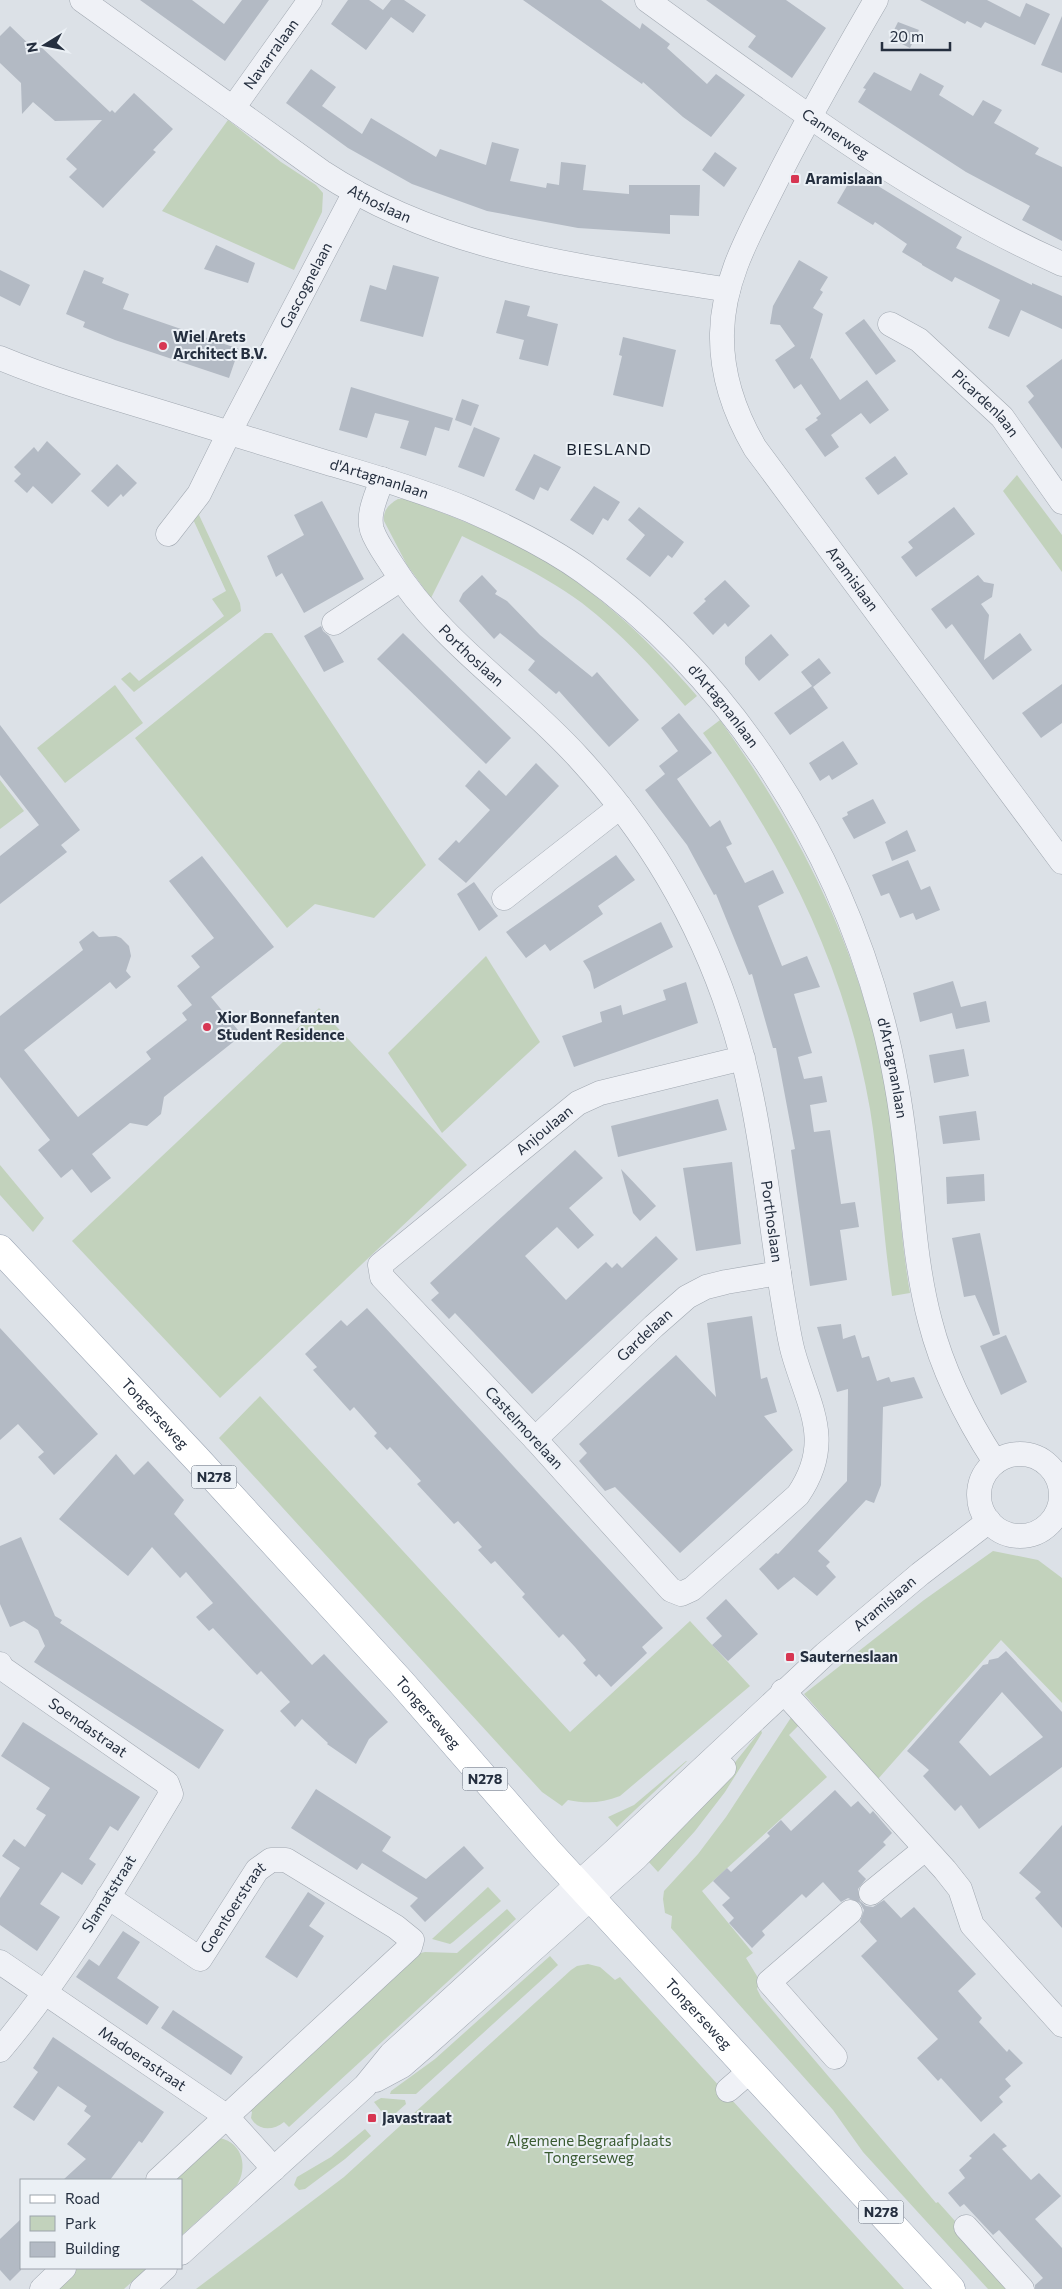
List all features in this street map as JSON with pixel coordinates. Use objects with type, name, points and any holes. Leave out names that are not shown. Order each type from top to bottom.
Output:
[{"type":"main road","name":"Tongerseweg","points":[[1,1248],[388,1668],[585,1890],[951,2289]]},
{"type":"street","name":"Athoslaan","points":[[82,0],[314,166],[355,192],[413,220],[490,247],[569,264],[728,290]]},
{"type":"street","name":"Navarralaan","points":[[233,108],[310,0]]},
{"type":"street","name":"Cannerweg","points":[[647,0],[809,117],[940,201],[1029,250],[1062,264]]},
{"type":"street","name":"Aramislaan","points":[[876,0],[809,117],[738,259],[728,290],[722,333],[725,370],[734,408],[755,448],[1062,862]]},
{"type":"street","name":"Gascognelaan","points":[[168,534],[199,494],[355,192]]},
{"type":"street","name":"Picardenlaan","points":[[890,324],[919,340],[1002,418],[1062,502]]},
{"type":"street","name":"d'Artagnanlaan","points":[[0,358],[62,382],[382,479],[436,498],[502,526],[558,555],[604,587],[654,631],[717,697],[788,796],[824,858],[870,975],[894,1071],[907,1155],[914,1240],[930,1322],[954,1388],[995,1462]]},
{"type":"street","name":"Porthoslaan","points":[[382,479],[371,514],[372,531],[401,579],[449,636],[557,735],[578,757],[620,806],[656,855],[674,884],[718,978],[743,1058],[753,1101],[779,1274],[793,1351],[812,1406],[818,1446],[808,1480],[798,1495],[692,1589],[681,1594],[671,1590]]},
{"type":"street","points":[[334,623],[401,579]]},
{"type":"street","points":[[504,898],[620,806]]},
{"type":"street","name":"Anjoulaan","points":[[380,1265],[578,1103],[600,1093],[743,1058]]},
{"type":"street","name":"Castelmorelaan","points":[[380,1265],[382,1277],[535,1439],[671,1590]]},
{"type":"street","name":"Gardelaan","points":[[535,1439],[654,1326],[688,1297],[706,1288],[726,1282],[779,1274]]},
{"type":"street","points":[[1013,1454],[1056,1459],[1056,1474],[1061,1485],[1062,1497],[1054,1535],[1016,1536],[1001,1532],[989,1521],[979,1502],[979,1490],[987,1470],[995,1462],[1013,1454]]},
{"type":"street","name":"Aramislaan","points":[[585,1890],[635,1859],[718,1776],[741,1734],[783,1691],[920,1574],[989,1521]]},
{"type":"street","name":"Soendastraat","points":[[0,1664],[2,1668],[168,1783],[171,1794]]},
{"type":"street","points":[[783,1691],[924,1849],[956,1882],[969,1918],[978,1933],[1062,2025]]},
{"type":"street","name":"Slamatstraat","points":[[0,2050],[29,2016],[45,1993],[108,1897],[171,1794]]},
{"type":"street","points":[[871,1893],[924,1849]]},
{"type":"street","name":"Goentoerstraat","points":[[108,1897],[200,1959],[257,1870],[270,1860],[286,1860],[410,1936],[412,1943],[410,1947],[226,2116]]},
{"type":"street","points":[[182,2252],[365,2086],[402,2066],[585,1890]]},
{"type":"street","points":[[835,2057],[769,1982],[850,1912]]},
{"type":"street","name":"Madoerastraat","points":[[0,1962],[226,2116],[274,2168]]},
{"type":"street","points":[[728,2090],[750,2070]]},
{"type":"street","points":[[159,2179],[226,2116]]},
{"type":"street","points":[[966,2227],[1022,2289]]},
{"type":"street","points":[[42,2289],[63,2269]]},
{"type":"street","points":[[142,2289],[164,2269]]},
{"type":"green space","points":[[228,120],[281,162],[316,185],[323,193],[322,212],[294,270],[162,211]]},
{"type":"green space","points":[[1017,475],[1062,535],[1062,572],[1003,491]]},
{"type":"green space","points":[[398,499],[405,499],[490,532],[517,545],[568,576],[592,593],[636,632],[697,696],[685,706],[636,651],[582,603],[539,575],[462,536],[431,598],[407,565],[384,521],[384,514],[387,508]]},
{"type":"green space","points":[[207,502],[199,515],[240,603],[241,611],[134,692],[121,679],[130,672],[139,681],[224,616],[212,599],[226,591],[192,517]]},
{"type":"green space","points":[[265,633],[272,633],[426,865],[374,918],[315,904],[287,928],[135,738]]},
{"type":"green space","points":[[115,685],[143,723],[65,783],[37,748]]},
{"type":"green space","points":[[720,720],[775,803],[799,844],[840,931],[856,976],[871,1023],[888,1099],[902,1238],[910,1293],[892,1296],[870,1109],[859,1057],[845,1006],[828,958],[786,866],[761,821],[703,733]]},
{"type":"green space","points":[[0,780],[24,811],[0,829]]},
{"type":"green space","points":[[486,956],[540,1042],[442,1133],[388,1053]]},
{"type":"green space","points":[[319,1008],[467,1165],[220,1398],[72,1241]]},
{"type":"green space","points":[[0,1165],[44,1218],[33,1232],[0,1195]]},
{"type":"green space","points":[[260,1396],[570,1732],[690,1621],[750,1686],[620,1796],[594,1802],[568,1800],[562,1806],[542,1792],[219,1438]]},
{"type":"green space","points":[[993,1551],[1038,1560],[1062,1578],[1062,1703],[1001,1640],[878,1779],[804,1694],[924,1600]]},
{"type":"green space","points":[[792,1716],[800,1724],[789,1735],[827,1777],[702,1891],[753,1953],[746,1958],[760,1981],[757,1989],[761,1997],[936,2203],[938,2202],[1016,2289],[988,2289],[863,2152],[833,2110],[671,1928],[672,1916],[665,1913],[664,1891],[698,1854],[726,1817]]},
{"type":"green space","points":[[761,1730],[762,1733],[725,1792],[695,1831],[658,1872],[647,1860],[716,1786]]},
{"type":"green space","points":[[686,1761],[617,1827],[608,1817],[634,1805]]},
{"type":"green space","points":[[488,1887],[501,1901],[450,1944],[432,1939]]},
{"type":"green space","points":[[507,1909],[516,1919],[289,2127],[284,2122],[275,2127],[266,2128],[254,2122],[251,2118],[252,2112],[248,2108],[416,1954],[425,1952],[457,1953]]},
{"type":"green space","points":[[550,1956],[558,1965],[416,2094],[390,2094],[391,2091],[435,2059]]},
{"type":"green space","name":"Algemene Begraafplaats Tongerseweg","points":[[588,1964],[600,1967],[615,1980],[620,1977],[904,2289],[196,2289],[344,2177],[571,1970],[577,1966]]},
{"type":"green space","points":[[381,2098],[405,2100],[406,2104],[388,2120],[374,2102]]},
{"type":"green space","points":[[365,2129],[371,2136],[345,2159],[305,2189],[299,2190],[294,2185],[297,2177],[331,2157]]},
{"type":"green space","points":[[220,2138],[234,2145],[243,2164],[237,2185],[182,2235],[182,2179],[171,2179]]},
{"type":"green space","points":[[76,2269],[146,2269],[124,2289],[54,2289]]},
{"type":"building","points":[[140,0],[192,0],[224,24],[242,0],[269,0],[225,61]]},
{"type":"building","points":[[348,0],[369,0],[383,10],[391,0],[404,0],[426,15],[413,33],[391,17],[366,50],[331,24]]},
{"type":"building","points":[[523,0],[601,0],[640,29],[642,23],[670,44],[667,48],[707,84],[716,74],[745,95],[711,137],[683,117],[643,82],[642,84]]},
{"type":"building","points":[[706,0],[786,0],[826,28],[792,78],[748,47],[756,36]]},
{"type":"building","points":[[920,0],[987,0],[1020,17],[1026,3],[1050,14],[1035,45],[985,22],[981,28],[967,21],[965,24]]},
{"type":"building","points":[[1062,16],[1062,73],[1041,65]]},
{"type":"building","points":[[898,22],[919,30],[910,48],[890,38]]},
{"type":"building","points":[[10,26],[36,51],[40,46],[110,112],[112,110],[115,113],[134,93],[173,129],[153,150],[156,152],[103,208],[69,177],[77,169],[66,159],[102,120],[55,121],[33,102],[22,114],[21,83],[0,63],[0,36]]},
{"type":"building","points":[[311,69],[336,87],[322,106],[362,134],[371,118],[436,157],[440,149],[486,165],[492,142],[519,149],[510,181],[546,188],[547,183],[559,185],[561,162],[586,165],[583,190],[629,194],[629,185],[700,185],[699,216],[670,215],[670,234],[578,228],[487,211],[412,184],[348,148],[286,103]]},
{"type":"building","points":[[874,72],[911,91],[920,73],[944,86],[939,95],[973,116],[983,100],[1002,110],[994,123],[1039,148],[1035,154],[1062,167],[1062,241],[1022,220],[1030,206],[966,172],[858,102],[866,89],[863,88]]},
{"type":"building","points":[[715,152],[737,168],[724,187],[702,170]]},
{"type":"building","points":[[855,172],[962,237],[956,248],[1032,285],[1032,283],[1062,296],[1062,329],[1021,310],[1009,337],[988,328],[1000,300],[955,277],[952,282],[922,265],[902,252],[907,244],[875,222],[873,225],[837,203]]},
{"type":"building","points":[[216,245],[255,263],[248,283],[204,269]]},
{"type":"building","points":[[799,260],[828,277],[820,290],[823,292],[813,308],[823,314],[810,359],[812,358],[840,400],[867,380],[889,410],[870,424],[861,413],[831,435],[839,447],[825,457],[805,429],[818,420],[816,418],[821,414],[801,384],[794,389],[775,360],[795,346],[780,325],[770,324],[773,306]]},
{"type":"building","points":[[393,265],[439,277],[423,337],[360,321],[370,285],[386,290]]},
{"type":"building","points":[[0,270],[30,285],[20,306],[0,296]]},
{"type":"building","points":[[84,270],[104,278],[102,283],[129,294],[123,309],[239,349],[229,378],[115,340],[83,327],[85,322],[66,314]]},
{"type":"building","points":[[505,300],[530,306],[527,316],[558,324],[548,366],[519,359],[524,340],[496,333]]},
{"type":"building","points":[[864,319],[896,361],[876,375],[845,333]]},
{"type":"building","points":[[623,337],[676,350],[663,407],[613,395],[622,356],[619,355]]},
{"type":"building","points":[[1062,359],[1062,449],[1028,402],[1034,396],[1026,386]]},
{"type":"building","points":[[351,387],[453,418],[449,431],[435,427],[426,456],[400,448],[409,421],[375,413],[367,438],[339,430]]},
{"type":"building","points":[[462,399],[479,405],[471,426],[455,420]]},
{"type":"building","points":[[474,427],[500,438],[484,477],[458,467]]},
{"type":"building","points":[[47,441],[81,474],[52,504],[33,486],[27,493],[14,481],[21,474],[14,467],[34,447],[38,452]]},
{"type":"building","points":[[534,454],[561,467],[548,491],[540,487],[534,500],[515,490]]},
{"type":"building","points":[[895,456],[908,474],[878,495],[865,478]]},
{"type":"building","points":[[117,464],[137,483],[123,497],[121,494],[108,507],[91,491]]},
{"type":"building","points":[[594,486],[620,502],[608,521],[603,518],[593,535],[570,520]]},
{"type":"building","points":[[322,501],[364,579],[304,613],[282,573],[276,577],[267,556],[304,535],[294,515]]},
{"type":"building","points":[[639,507],[684,542],[672,558],[668,555],[650,577],[626,559],[645,535],[628,520]]},
{"type":"building","points":[[954,507],[975,534],[916,577],[901,557],[913,548],[908,542]]},
{"type":"building","points":[[482,575],[497,591],[495,594],[507,601],[540,635],[592,677],[597,672],[639,720],[609,747],[559,691],[556,694],[528,670],[535,661],[500,633],[494,639],[459,601],[463,593]]},
{"type":"building","points":[[978,575],[984,582],[994,584],[992,597],[981,604],[989,615],[984,660],[1020,633],[1032,650],[993,680],[952,624],[946,629],[931,609]]},
{"type":"building","points":[[725,580],[750,606],[728,627],[725,623],[713,635],[693,613],[706,601],[704,599]]},
{"type":"building","points":[[321,626],[344,662],[324,672],[304,636]]},
{"type":"building","points":[[403,633],[511,738],[486,764],[377,659]]},
{"type":"building","points":[[771,634],[789,655],[759,681],[745,664],[745,657]]},
{"type":"building","points":[[819,658],[831,673],[813,687],[828,708],[790,735],[774,713],[812,686],[801,672]]},
{"type":"building","points":[[1062,684],[1062,723],[1041,738],[1022,713]]},
{"type":"building","points":[[679,713],[712,753],[677,779],[710,827],[720,820],[732,844],[726,847],[745,883],[773,870],[784,893],[758,906],[782,966],[807,956],[820,987],[794,994],[812,1053],[798,1057],[804,1079],[822,1076],[827,1102],[810,1105],[814,1132],[830,1130],[841,1204],[855,1202],[859,1227],[840,1230],[847,1280],[810,1286],[791,1150],[795,1149],[776,1048],[773,1048],[752,974],[749,975],[716,894],[714,895],[687,845],[645,790],[665,774],[659,766],[678,751],[661,728]]},
{"type":"building","points":[[0,725],[80,830],[61,845],[67,852],[0,904],[0,856],[39,825],[0,775]]},
{"type":"building","points":[[843,741],[858,764],[832,780],[829,775],[820,781],[809,763]]},
{"type":"building","points":[[536,763],[559,786],[466,883],[438,859],[456,840],[459,843],[490,810],[465,786],[479,770],[506,796]]},
{"type":"building","points":[[873,799],[886,823],[854,839],[842,818],[848,815],[847,812]]},
{"type":"building","points":[[907,830],[916,851],[892,861],[885,842]]},
{"type":"building","points":[[616,855],[635,880],[598,906],[603,914],[550,951],[545,944],[526,958],[506,932]]},
{"type":"building","name":"Xior Bonnefanten Student Residence","points":[[202,856],[274,947],[211,997],[242,1035],[164,1097],[161,1114],[147,1126],[130,1123],[92,1154],[111,1178],[91,1193],[72,1169],[61,1178],[38,1150],[50,1140],[0,1077],[0,1016],[83,950],[79,942],[93,931],[99,937],[116,936],[121,938],[129,946],[131,956],[126,971],[131,977],[116,989],[110,982],[24,1050],[78,1117],[151,1059],[146,1052],[187,1020],[182,1013],[192,1005],[177,986],[200,967],[191,956],[214,938],[169,881]]},
{"type":"building","points":[[908,860],[921,890],[930,886],[940,910],[916,920],[913,913],[900,918],[889,893],[881,896],[872,875]]},
{"type":"building","points":[[474,882],[498,916],[479,931],[457,894]]},
{"type":"building","points":[[661,922],[673,947],[594,989],[590,972],[583,961]]},
{"type":"building","points":[[953,981],[961,1007],[986,1001],[990,1022],[956,1029],[952,1013],[920,1022],[913,993]]},
{"type":"building","points":[[686,982],[698,1023],[574,1067],[562,1036],[602,1022],[600,1012],[621,1005],[623,1015],[666,1000],[663,990]]},
{"type":"building","points":[[964,1049],[969,1076],[934,1083],[929,1055]]},
{"type":"building","points":[[718,1099],[727,1130],[618,1157],[611,1126]]},
{"type":"building","points":[[976,1111],[980,1140],[943,1144],[939,1116]]},
{"type":"building","points":[[575,1150],[603,1178],[569,1208],[594,1235],[578,1249],[557,1227],[525,1256],[566,1300],[606,1262],[612,1268],[617,1263],[622,1268],[656,1236],[678,1259],[532,1394],[455,1313],[449,1319],[431,1300],[439,1293],[430,1283]]},
{"type":"building","points":[[732,1162],[741,1244],[696,1251],[683,1168]]},
{"type":"building","points":[[621,1169],[656,1206],[640,1221],[633,1213]]},
{"type":"building","points":[[984,1174],[985,1201],[947,1204],[946,1177]]},
{"type":"building","points":[[980,1233],[1000,1334],[993,1336],[975,1295],[964,1297],[952,1238]]},
{"type":"building","points":[[367,1308],[663,1628],[642,1647],[647,1653],[611,1687],[599,1674],[596,1677],[583,1663],[586,1660],[563,1634],[559,1638],[522,1597],[525,1594],[495,1561],[491,1564],[478,1550],[482,1547],[458,1521],[454,1524],[417,1484],[421,1481],[390,1447],[387,1450],[374,1436],[377,1433],[354,1407],[350,1411],[313,1370],[317,1367],[305,1354],[341,1320],[347,1326]]},
{"type":"building","points":[[752,1316],[761,1379],[767,1377],[777,1412],[764,1416],[793,1450],[680,1553],[615,1487],[605,1491],[579,1461],[587,1453],[579,1444],[676,1355],[716,1397],[707,1323]]},
{"type":"building","points":[[841,1324],[843,1339],[855,1335],[862,1358],[869,1356],[877,1381],[889,1377],[891,1382],[914,1377],[923,1398],[883,1407],[881,1485],[874,1503],[866,1500],[818,1551],[830,1562],[826,1566],[836,1577],[817,1596],[794,1577],[778,1590],[759,1569],[776,1553],[778,1554],[847,1481],[848,1389],[837,1392],[817,1327]]},
{"type":"building","points":[[0,1328],[98,1434],[54,1475],[38,1457],[44,1452],[18,1424],[0,1440]]},
{"type":"building","points":[[1006,1335],[1027,1382],[1001,1395],[980,1346]]},
{"type":"building","points":[[116,1454],[134,1475],[148,1461],[184,1500],[174,1514],[312,1665],[324,1654],[388,1722],[369,1739],[356,1764],[327,1744],[302,1719],[295,1727],[280,1711],[290,1702],[261,1671],[257,1675],[213,1628],[209,1631],[196,1617],[213,1603],[186,1572],[180,1578],[152,1547],[128,1576],[59,1519]]},
{"type":"building","points":[[21,1537],[55,1616],[62,1620],[60,1623],[224,1730],[199,1769],[34,1662],[45,1646],[38,1630],[24,1621],[10,1627],[0,1604],[0,1546]]},
{"type":"building","points":[[726,1599],[758,1634],[728,1661],[712,1645],[722,1636],[706,1618]]},
{"type":"building","points":[[1006,1651],[1062,1712],[1062,1767],[979,1829],[961,1805],[955,1811],[923,1776],[929,1770],[907,1751],[983,1665],[988,1664],[989,1660],[998,1658]],"holes":[[[1002,1692],[1043,1737],[990,1776],[959,1742]]]},
{"type":"building","points":[[23,1722],[140,1797],[118,1831],[110,1826],[89,1859],[96,1864],[82,1885],[62,1872],[40,1904],[60,1917],[37,1951],[0,1925],[0,1898],[20,1868],[2,1856],[14,1839],[25,1847],[46,1815],[36,1809],[50,1788],[1,1756]]},
{"type":"building","points":[[316,1789],[391,1837],[382,1851],[426,1879],[464,1846],[484,1868],[425,1922],[410,1906],[418,1898],[362,1863],[357,1870],[291,1828]]},
{"type":"building","points":[[835,1790],[851,1807],[858,1801],[870,1814],[873,1811],[892,1833],[883,1842],[886,1845],[858,1871],[866,1879],[858,1889],[860,1901],[866,1906],[873,1907],[884,1900],[901,1918],[914,1907],[976,1974],[958,1991],[982,2018],[979,2022],[1007,2052],[1009,2049],[1023,2063],[1005,2079],[1011,2086],[999,2097],[1003,2102],[981,2122],[941,2078],[938,2081],[917,2058],[938,2039],[861,1956],[877,1941],[860,1922],[864,1910],[860,1903],[848,1898],[841,1902],[823,1882],[806,1898],[802,1894],[762,1931],[765,1935],[752,1948],[729,1923],[734,1918],[722,1905],[730,1898],[713,1881],[727,1868],[731,1872],[770,1836],[767,1833],[781,1820],[791,1831]]},
{"type":"building","points":[[1062,1825],[1062,1928],[1035,1898],[1041,1892],[1019,1873]]},
{"type":"building","points":[[308,1892],[325,1903],[309,1926],[324,1936],[297,1978],[265,1957]]},
{"type":"building","points":[[123,1931],[140,1942],[117,1978],[159,2007],[147,2025],[76,1977],[89,1959],[99,1966]]},
{"type":"building","points":[[173,2010],[243,2057],[231,2075],[161,2028]]},
{"type":"building","points":[[53,2037],[164,2112],[142,2143],[139,2141],[111,2179],[64,2179],[86,2159],[67,2144],[91,2116],[84,2111],[87,2106],[58,2086],[34,2121],[13,2107],[38,2072],[33,2068]]},
{"type":"building","points":[[994,2133],[1007,2146],[1002,2149],[1031,2180],[1039,2173],[1061,2196],[1035,2219],[1062,2248],[1062,2289],[1035,2289],[1035,2285],[1043,2278],[999,2230],[993,2235],[964,2204],[960,2207],[948,2193],[965,2178],[959,2170],[972,2158],[969,2156]]},
{"type":"building","points":[[20,2220],[21,2270],[10,2281],[0,2270],[0,2239]]},
{"type":"place","name":"Aramislaan","points":[[795,179]]},
{"type":"place","name":"Wiel Arets Architect B.V.","points":[[163,346]]},
{"type":"place","name":"Xior Bonnefanten Student Residence","points":[[207,1027]]},
{"type":"place","name":"Sauterneslaan","points":[[790,1657]]},
{"type":"place","name":"Javastraat","points":[[372,2118]]},
{"type":"district","name":"BIESLAND","points":[[609,449]]}]
